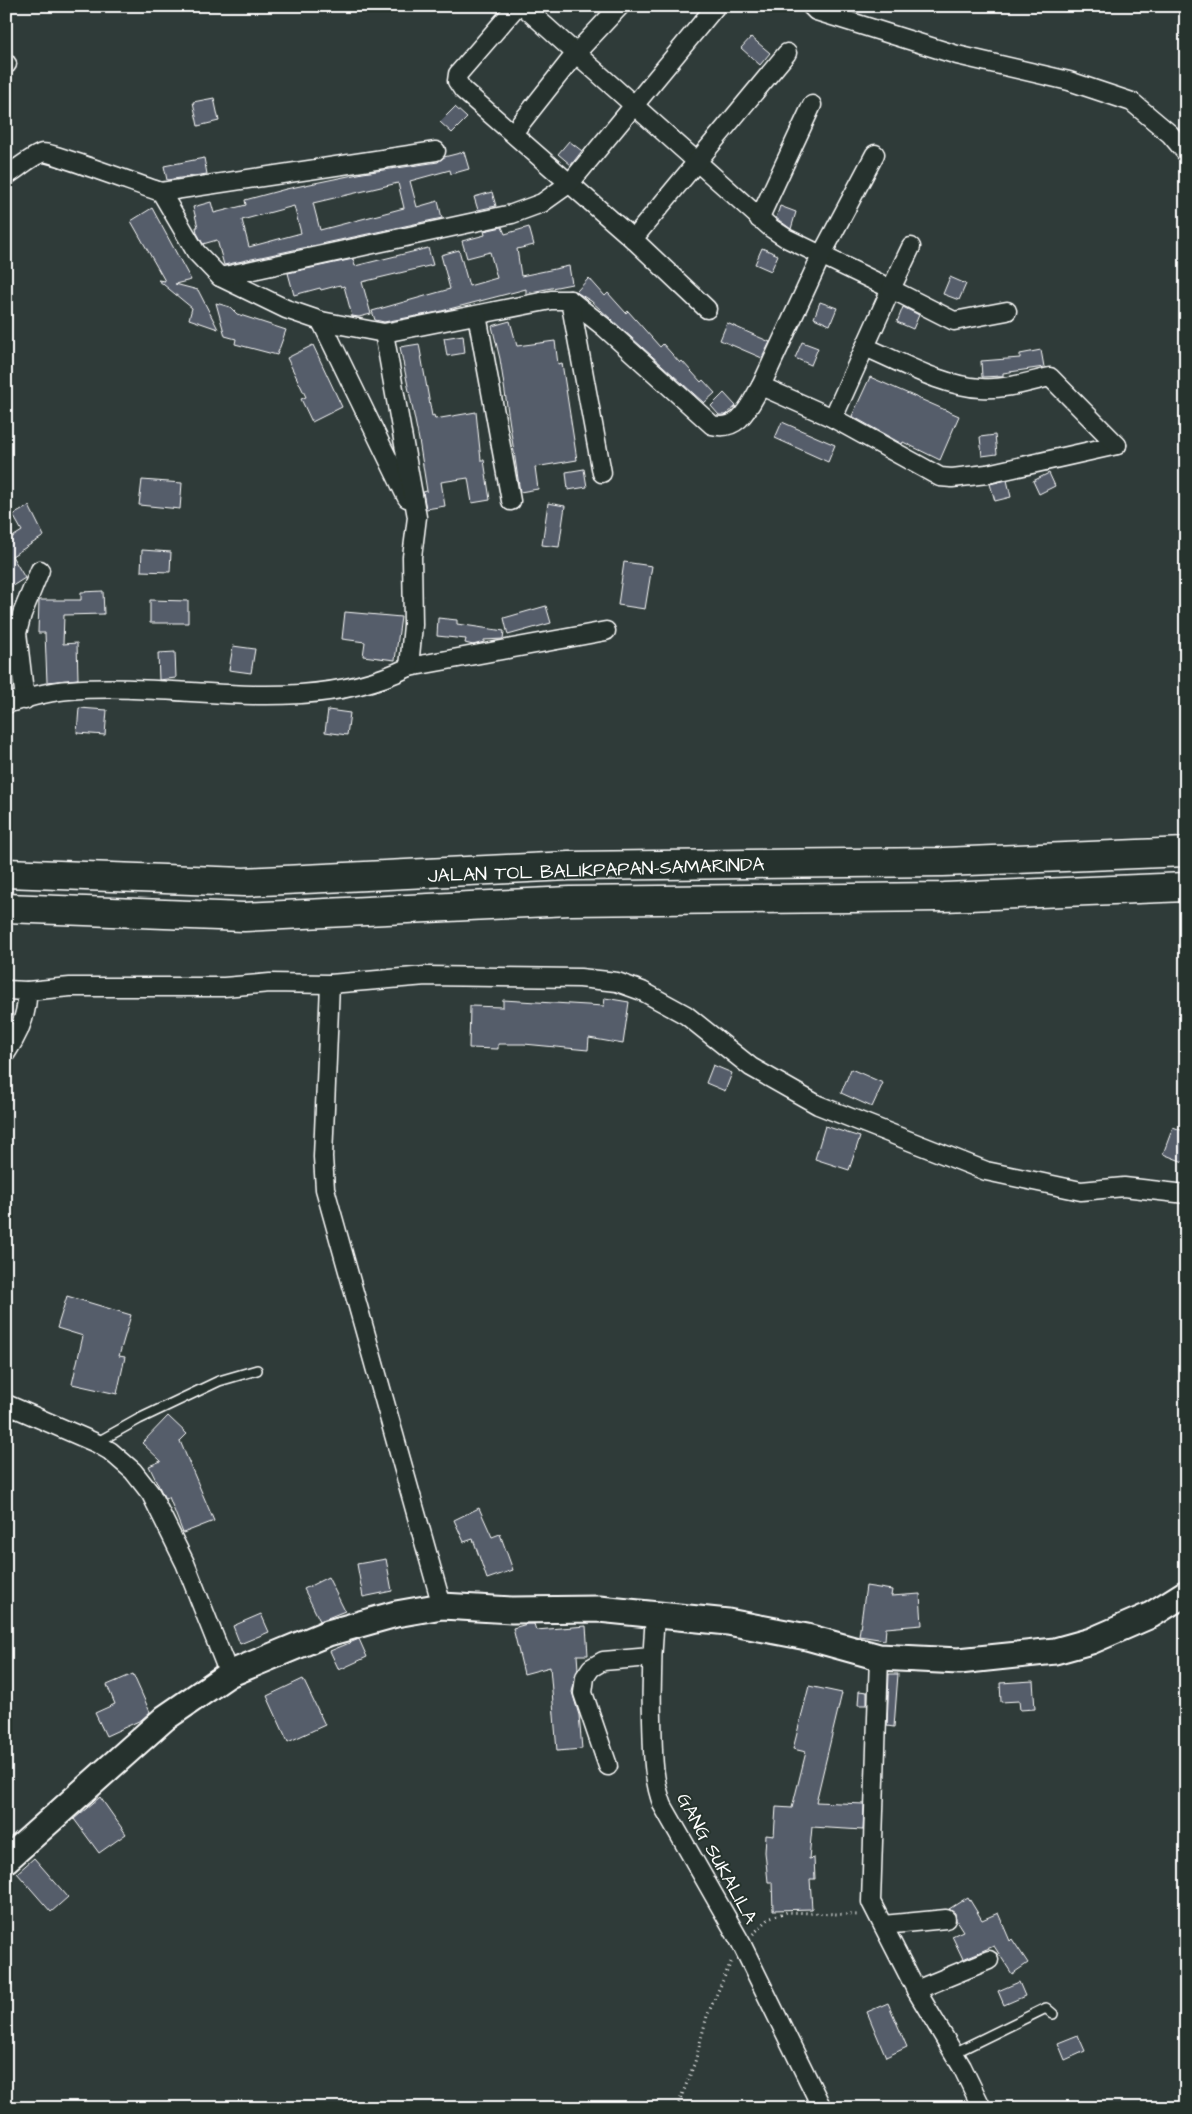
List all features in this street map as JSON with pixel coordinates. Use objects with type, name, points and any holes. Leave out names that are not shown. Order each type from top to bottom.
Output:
[{"type":"highway","name":"JALAN TOL BALIKPAPAN–SAMARINDA","points":[[6,873],[244,882],[570,866],[943,862],[1186,852]]},
{"type":"highway","name":"JALAN TOL BALIKPAPAN–SAMARINDA","points":[[6,908],[244,917],[570,901],[944,897],[1186,887]]},
{"type":"street","points":[[517,6],[462,68],[458,74],[457,81],[463,90],[633,239],[707,309]]},
{"type":"street","points":[[523,6],[760,219],[786,238],[822,254],[954,321],[1006,311]]},
{"type":"street","points":[[513,133],[576,53],[620,6]]},
{"type":"street","points":[[220,277],[512,214],[542,203],[570,183],[716,6]]},
{"type":"street","points":[[811,6],[816,11],[957,55],[1069,81],[1132,102],[1170,134],[1186,153]]},
{"type":"street","points":[[633,239],[788,53]]},
{"type":"street","points":[[760,219],[812,105]]},
{"type":"street","points":[[6,176],[42,152],[50,153],[58,158],[82,164],[161,192],[436,151]]},
{"type":"street","points":[[161,192],[196,252],[220,277],[286,309],[321,321],[384,333],[558,298],[570,300],[712,425],[723,428],[733,424],[742,416],[761,386],[822,254],[875,154]]},
{"type":"street","points":[[833,418],[911,247]]},
{"type":"street","points":[[570,300],[602,473]]},
{"type":"street","points":[[477,315],[512,501]]},
{"type":"street","points":[[321,321],[417,517]]},
{"type":"street","points":[[384,333],[417,517],[412,557],[413,625],[409,667]]},
{"type":"street","points":[[761,386],[833,418],[940,477],[952,478],[987,474],[1117,445],[1050,377],[1008,386],[982,388],[964,386],[947,382],[865,347]]},
{"type":"street","points":[[25,700],[17,633],[22,614],[40,570]]},
{"type":"street","points":[[6,704],[68,690],[297,694],[348,688],[389,677],[409,667],[606,631]]},
{"type":"street","points":[[6,990],[70,987],[224,987],[270,982],[330,984],[426,976],[580,978],[617,982],[642,991],[686,1015],[751,1067],[818,1105],[986,1171],[1081,1191],[1124,1187],[1186,1194]]},
{"type":"street","points":[[330,984],[323,1157],[325,1189],[442,1606]]},
{"type":"street","points":[[6,1053],[14,1042],[28,1008],[27,990]]},
{"type":"street","points":[[6,1404],[110,1450],[133,1471],[151,1494],[185,1563],[229,1674]]},
{"type":"street","points":[[6,1860],[165,1718],[229,1674],[328,1633],[396,1614],[442,1606],[512,1610],[599,1609],[738,1624],[806,1636],[879,1657],[959,1661],[1055,1651],[1091,1641],[1123,1629],[1151,1615],[1186,1593]]},
{"type":"street","name":"GANG SUKALILA","points":[[655,1615],[651,1657],[653,1770],[657,1790],[663,1806],[740,1943],[822,2108]]},
{"type":"street","points":[[608,1766],[583,1693],[585,1677],[591,1668],[603,1660],[651,1657]]},
{"type":"street","points":[[879,1657],[870,1894],[872,1906],[916,1990],[954,2053],[982,2108]]},
{"type":"street","points":[[883,1925],[946,1920]]},
{"type":"street","points":[[916,1990],[989,1960]]},
{"type":"lane","points":[[96,1443],[139,1419],[219,1380],[257,1370]]},
{"type":"lane","points":[[954,2053],[1046,2008],[1053,2014]]},
{"type":"building","points":[[751,37],[770,53],[760,65],[741,48]]},
{"type":"building","points":[[214,98],[219,121],[198,126],[193,102]]},
{"type":"building","points":[[455,107],[467,118],[452,133],[440,122]]},
{"type":"building","points":[[569,141],[582,151],[571,165],[558,154]]},
{"type":"building","points":[[464,152],[469,169],[451,174],[450,170],[410,181],[417,207],[438,201],[442,218],[224,265],[217,240],[203,244],[197,233],[196,227],[198,227],[193,207],[211,202],[214,213],[246,205],[245,200],[286,189],[363,173],[438,162],[444,157]],"holes":[[[398,183],[404,208],[320,230],[313,203]],[[294,206],[301,233],[249,247],[242,220]]]},
{"type":"building","points":[[204,158],[207,174],[167,180],[164,166]]},
{"type":"building","points":[[492,192],[496,206],[478,210],[474,197]]},
{"type":"building","points":[[780,206],[796,212],[791,229],[776,218]]},
{"type":"building","points":[[152,208],[191,280],[175,284],[198,290],[218,329],[189,319],[192,308],[158,280],[165,281],[131,221]]},
{"type":"building","points":[[502,227],[505,234],[529,227],[534,245],[517,249],[521,276],[569,266],[572,284],[526,293],[526,289],[438,312],[384,322],[375,320],[372,311],[450,289],[441,255],[459,250],[469,286],[497,278],[490,252],[467,258],[462,241],[485,235],[484,231]]},
{"type":"building","points":[[428,248],[433,265],[362,282],[371,314],[359,317],[352,316],[344,286],[341,287],[340,285],[321,290],[320,288],[294,295],[288,273],[353,259],[355,266]]},
{"type":"building","points":[[762,248],[778,255],[771,271],[755,264]]},
{"type":"building","points":[[950,277],[966,284],[959,300],[943,294]]},
{"type":"building","points":[[589,278],[605,296],[608,293],[626,313],[628,311],[660,347],[663,344],[680,363],[682,361],[701,382],[703,380],[715,393],[704,403],[591,301],[576,292]]},
{"type":"building","points":[[820,302],[837,308],[830,325],[814,318]]},
{"type":"building","points":[[216,303],[230,307],[237,314],[286,330],[277,355],[235,344],[236,339],[225,336]]},
{"type":"building","points":[[903,307],[919,315],[913,329],[897,322]]},
{"type":"building","points":[[510,321],[517,346],[555,341],[558,364],[562,363],[577,460],[535,467],[538,489],[520,492],[500,359],[492,326]]},
{"type":"building","points":[[727,323],[770,342],[762,358],[720,340]]},
{"type":"building","points":[[463,335],[465,353],[447,356],[444,338]]},
{"type":"building","points":[[802,342],[818,348],[811,365],[795,358]]},
{"type":"building","points":[[419,344],[432,416],[434,415],[435,419],[476,412],[481,460],[484,460],[490,500],[472,503],[468,478],[441,482],[445,506],[426,509],[423,492],[427,491],[419,440],[400,347]]},
{"type":"building","points":[[313,345],[342,407],[312,422],[301,399],[306,397],[287,358]]},
{"type":"building","points":[[1041,350],[1044,367],[1003,373],[1003,376],[982,377],[981,361],[1020,358],[1020,354]]},
{"type":"building","points":[[870,377],[959,416],[940,460],[903,442],[902,444],[852,416]]},
{"type":"building","points":[[724,393],[736,406],[726,415],[719,415],[711,406]]},
{"type":"building","points":[[782,422],[835,445],[828,462],[775,438]]},
{"type":"building","points":[[995,435],[997,454],[982,456],[980,437]]},
{"type":"building","points":[[584,469],[587,487],[568,490],[566,472]]},
{"type":"building","points":[[1049,473],[1055,486],[1039,494],[1033,481]]},
{"type":"building","points":[[142,480],[182,483],[180,509],[139,505]]},
{"type":"building","points":[[1007,480],[1011,497],[995,501],[990,484]]},
{"type":"building","points":[[548,503],[565,506],[559,547],[542,545]]},
{"type":"building","points":[[29,506],[44,536],[12,556],[25,578],[6,590],[6,541],[22,531],[13,515]]},
{"type":"building","points":[[142,550],[171,552],[170,572],[141,571]]},
{"type":"building","points":[[624,562],[652,566],[645,609],[618,605]]},
{"type":"building","points":[[103,591],[104,614],[64,615],[63,644],[77,643],[78,679],[47,682],[45,633],[38,633],[39,600],[81,600],[81,592]]},
{"type":"building","points":[[150,600],[188,601],[188,623],[150,623]]},
{"type":"building","points":[[546,606],[551,623],[508,635],[504,618]]},
{"type":"building","points":[[345,612],[401,617],[395,660],[363,656],[365,642],[342,639]]},
{"type":"building","points":[[438,618],[457,620],[457,624],[504,631],[503,639],[484,640],[484,642],[473,645],[465,643],[466,639],[437,636]]},
{"type":"building","points":[[233,646],[255,649],[251,673],[229,670]]},
{"type":"building","points":[[175,652],[176,678],[159,680],[158,653]]},
{"type":"building","points":[[79,708],[107,710],[105,735],[77,733]]},
{"type":"building","points":[[328,710],[350,713],[347,735],[325,732]]},
{"type":"building","points":[[605,998],[629,1002],[623,1044],[589,1038],[588,1050],[524,1044],[498,1044],[498,1049],[469,1048],[470,1006],[503,1007],[503,1000],[604,1006]]},
{"type":"building","points":[[713,1065],[732,1073],[725,1091],[706,1083]]},
{"type":"building","points":[[851,1069],[883,1083],[872,1107],[841,1093]]},
{"type":"building","points":[[825,1126],[860,1137],[849,1170],[815,1159]]},
{"type":"building","points":[[1173,1127],[1186,1132],[1186,1163],[1163,1154]]},
{"type":"building","points":[[67,1296],[131,1315],[119,1356],[125,1357],[117,1394],[72,1384],[83,1336],[57,1328]]},
{"type":"building","points":[[168,1416],[187,1434],[180,1441],[214,1521],[183,1533],[169,1497],[165,1499],[149,1466],[161,1461],[142,1443]]},
{"type":"building","points":[[479,1508],[492,1537],[500,1534],[513,1570],[487,1579],[473,1539],[464,1542],[454,1520]]},
{"type":"building","points":[[386,1559],[392,1591],[363,1597],[357,1564]]},
{"type":"building","points":[[328,1577],[345,1611],[320,1621],[304,1589]]},
{"type":"building","points":[[866,1586],[892,1590],[891,1596],[920,1594],[922,1625],[886,1628],[885,1640],[859,1636]]},
{"type":"building","points":[[261,1614],[269,1632],[240,1644],[233,1626]]},
{"type":"building","points":[[534,1624],[536,1630],[586,1626],[588,1655],[577,1655],[578,1669],[572,1692],[579,1715],[582,1749],[557,1751],[550,1667],[524,1674],[513,1628]]},
{"type":"building","points":[[359,1639],[367,1657],[339,1670],[330,1651]]},
{"type":"building","points":[[133,1674],[150,1712],[141,1720],[106,1736],[95,1713],[115,1704],[107,1685]]},
{"type":"building","points":[[889,1674],[898,1674],[894,1727],[887,1726]]},
{"type":"building","points":[[303,1679],[325,1725],[288,1742],[267,1696]]},
{"type":"building","points":[[1033,1681],[1035,1709],[1020,1710],[1019,1701],[1001,1702],[1000,1683]]},
{"type":"building","points":[[809,1686],[842,1693],[816,1802],[864,1804],[863,1830],[812,1827],[809,1859],[814,1858],[815,1879],[810,1879],[812,1909],[773,1910],[772,1882],[768,1882],[765,1852],[766,1835],[774,1836],[776,1807],[792,1808],[806,1752],[793,1749]]},
{"type":"building","points":[[859,1691],[867,1692],[867,1705],[858,1705]]},
{"type":"building","points":[[100,1797],[126,1834],[99,1853],[74,1819]]},
{"type":"building","points":[[34,1858],[68,1897],[51,1912],[17,1873]]},
{"type":"building","points":[[968,1897],[982,1920],[998,1913],[1010,1941],[1012,1939],[1028,1963],[1012,1974],[994,1946],[963,1959],[952,1936],[963,1931],[956,1920],[955,1913],[949,1909]]},
{"type":"building","points":[[1019,1982],[1025,1996],[1004,2005],[998,1991]]},
{"type":"building","points":[[888,2003],[907,2047],[886,2057],[867,2012]]},
{"type":"building","points":[[1078,2035],[1085,2051],[1065,2060],[1058,2043]]}]
